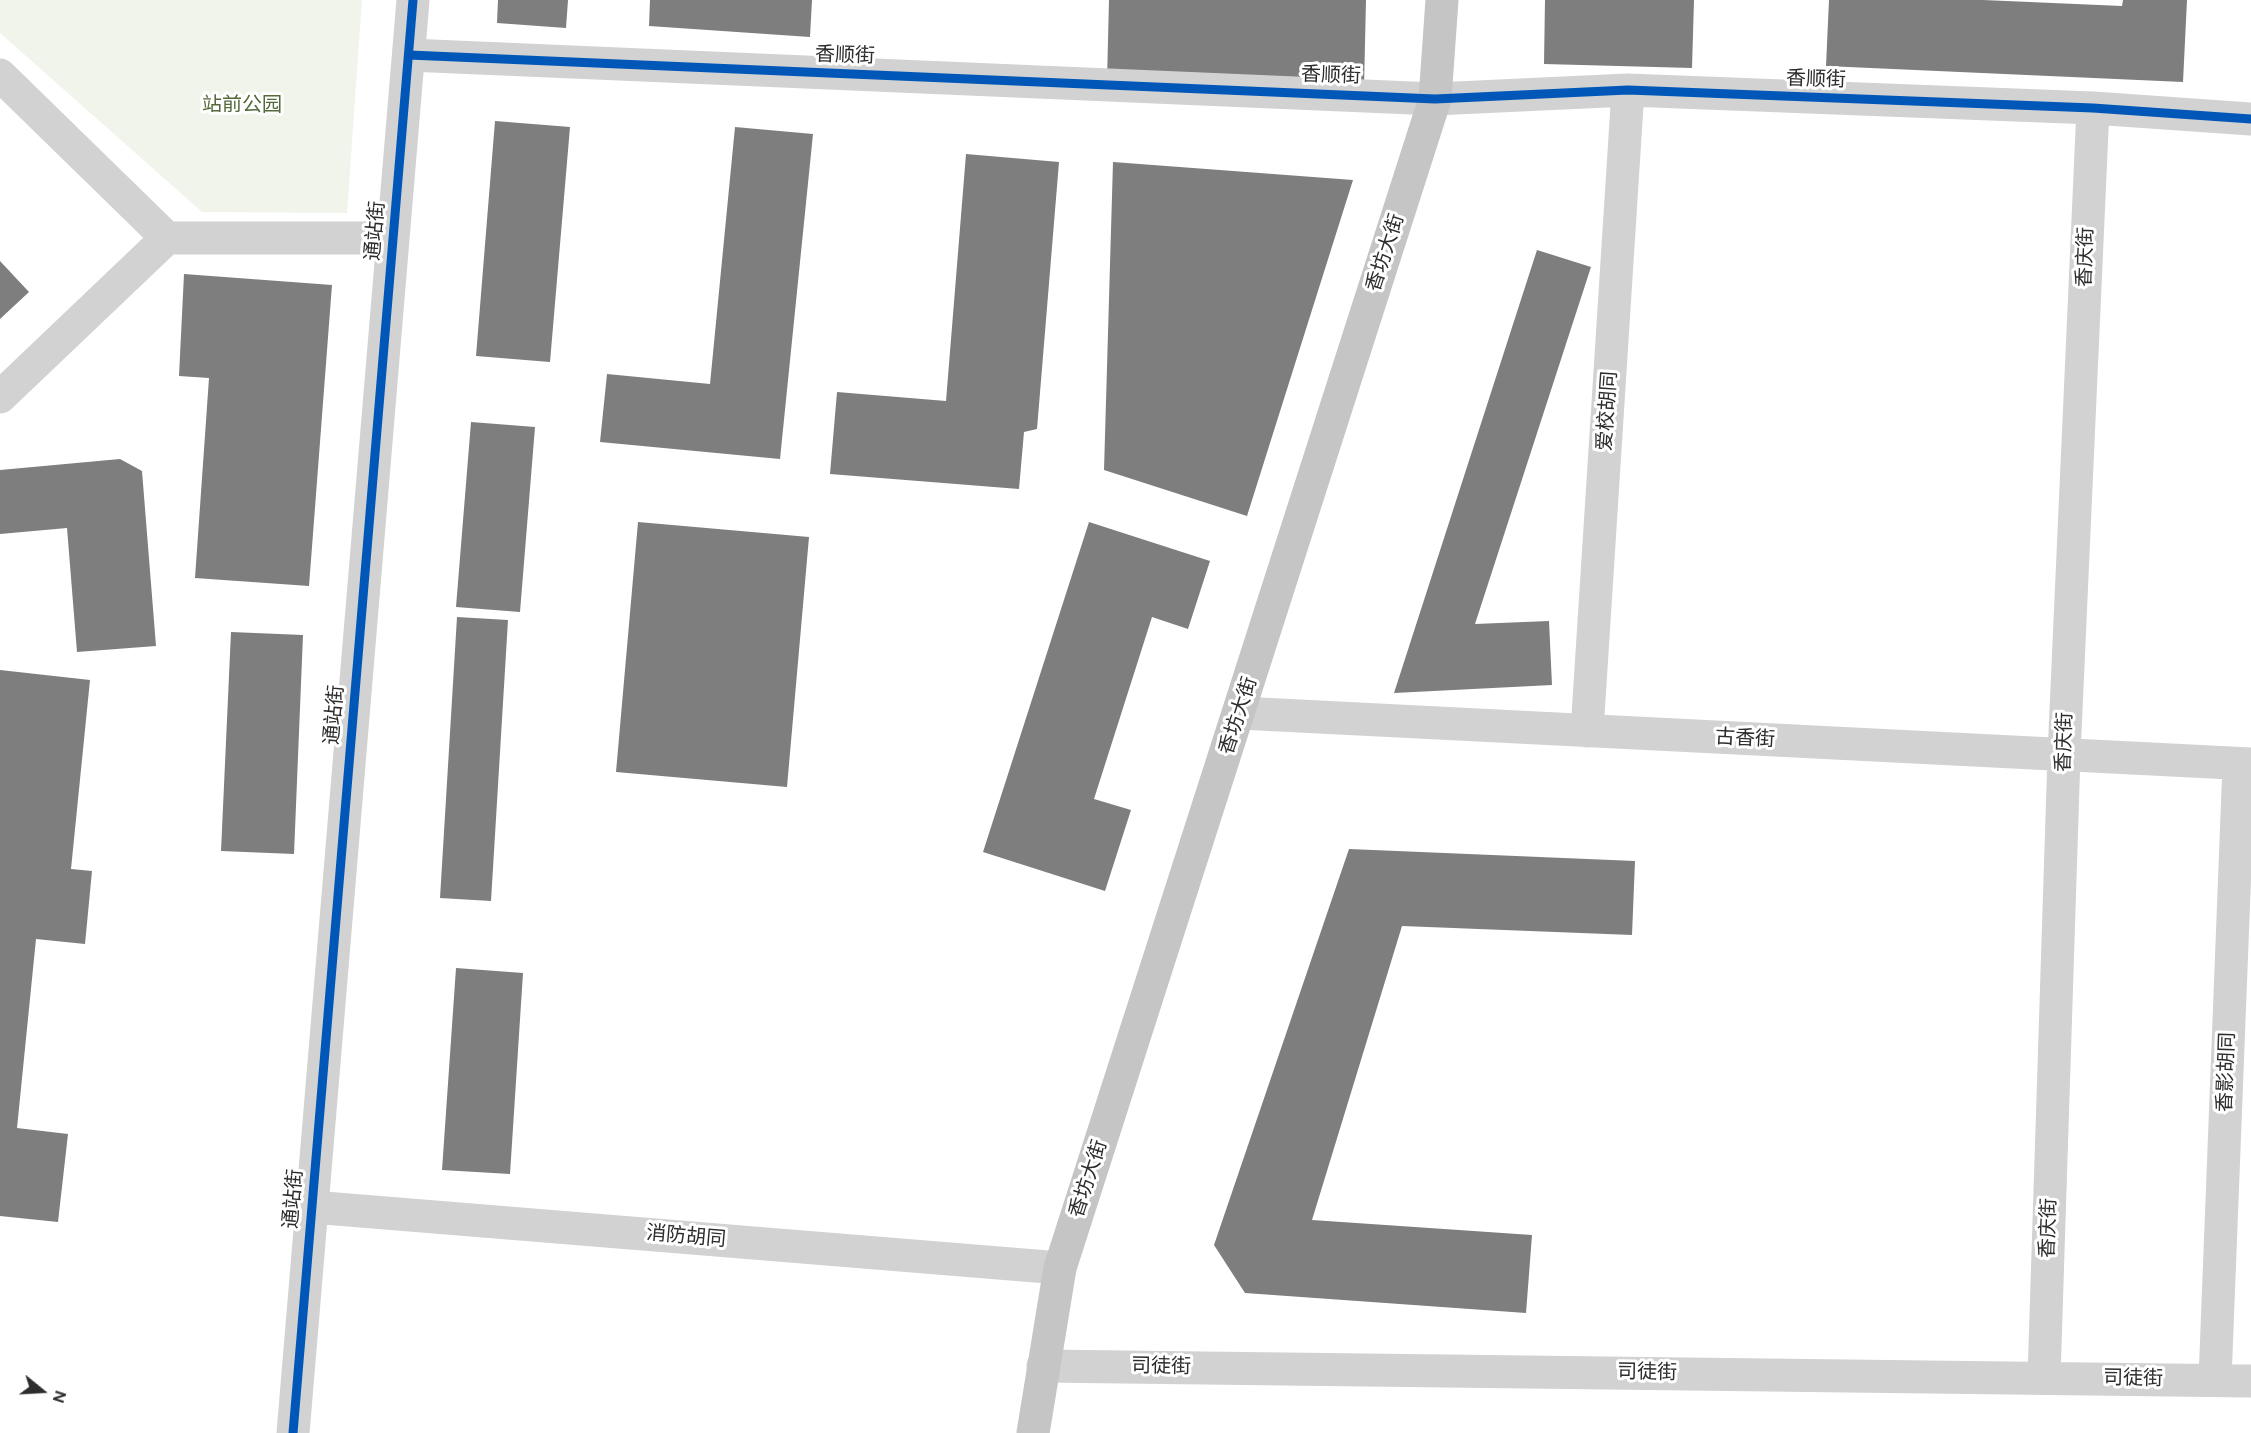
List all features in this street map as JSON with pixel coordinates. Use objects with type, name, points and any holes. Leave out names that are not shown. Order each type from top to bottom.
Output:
[{"type":"main road","name":"香坊大街","points":[[1033,1433],[1060,1268],[1240,713],[1435,99],[1442,0]]},
{"type":"street","name":"通站街","points":[[293,1433],[413,0]]},
{"type":"street","name":"香顺街","points":[[409,55],[1435,99],[1628,90],[2093,108],[2251,119]]},
{"type":"street","points":[[0,75],[167,238]]},
{"type":"street","name":"爱校胡同","points":[[1587,731],[1628,90]]},
{"type":"street","name":"香庆街","points":[[2044,1377],[2064,755],[2093,108]]},
{"type":"street","points":[[0,396],[167,238],[393,238]]},
{"type":"street","name":"古香街","points":[[1240,713],[2245,764]]},
{"type":"street","name":"香影胡同","points":[[2215,1380],[2245,764]]},
{"type":"street","name":"消防胡同","points":[[312,1207],[1060,1268]]},
{"type":"street","name":"司徒街","points":[[1043,1366],[2251,1380]]},
{"type":"green space","name":"站前公园","points":[[0,0],[362,0],[347,213],[202,212],[0,33]]},
{"type":"building","points":[[498,0],[568,0],[566,28],[497,23]]},
{"type":"building","points":[[650,0],[812,0],[810,37],[649,26]]},
{"type":"building","points":[[1109,0],[1366,0],[1364,87],[1107,81]]},
{"type":"building","points":[[1545,0],[1694,0],[1692,68],[1544,64]]},
{"type":"building","points":[[1829,0],[1983,0],[2122,6],[2123,0],[2187,0],[2183,82],[1826,66]]},
{"type":"building","points":[[495,121],[570,127],[550,362],[476,356]]},
{"type":"building","points":[[735,127],[813,134],[780,459],[600,442],[607,374],[710,384]]},
{"type":"building","points":[[966,154],[1059,162],[1037,429],[1024,432],[1019,489],[830,474],[837,392],[946,401]]},
{"type":"building","points":[[1113,162],[1353,180],[1247,516],[1104,470]]},
{"type":"building","points":[[1537,250],[1591,267],[1475,624],[1549,621],[1552,685],[1394,693]]},
{"type":"building","points":[[0,261],[29,292],[0,319]]},
{"type":"building","points":[[184,274],[332,285],[309,586],[195,578],[209,378],[179,376]]},
{"type":"building","points":[[471,422],[535,427],[520,612],[456,607]]},
{"type":"building","points":[[120,459],[142,471],[156,646],[77,652],[67,528],[0,534],[0,470]]},
{"type":"building","points":[[638,522],[809,537],[787,787],[616,772]]},
{"type":"building","points":[[1089,522],[1210,561],[1188,629],[1152,617],[1094,799],[1131,810],[1105,891],[983,852]]},
{"type":"building","points":[[457,617],[508,620],[491,901],[440,898]]},
{"type":"building","points":[[231,632],[303,635],[294,854],[221,851]]},
{"type":"building","points":[[0,670],[90,680],[71,869],[92,871],[85,944],[36,939],[17,1128],[68,1134],[58,1222],[0,1216]]},
{"type":"building","points":[[1349,849],[1635,861],[1632,935],[1402,926],[1312,1220],[1532,1235],[1526,1313],[1245,1293],[1214,1245]]},
{"type":"building","points":[[456,968],[523,973],[510,1174],[442,1170]]},
{"type":"cycle path","points":[[293,1433],[413,0]]},
{"type":"cycle path","points":[[409,55],[1435,99],[1628,90],[2093,108],[2251,119]]}]
